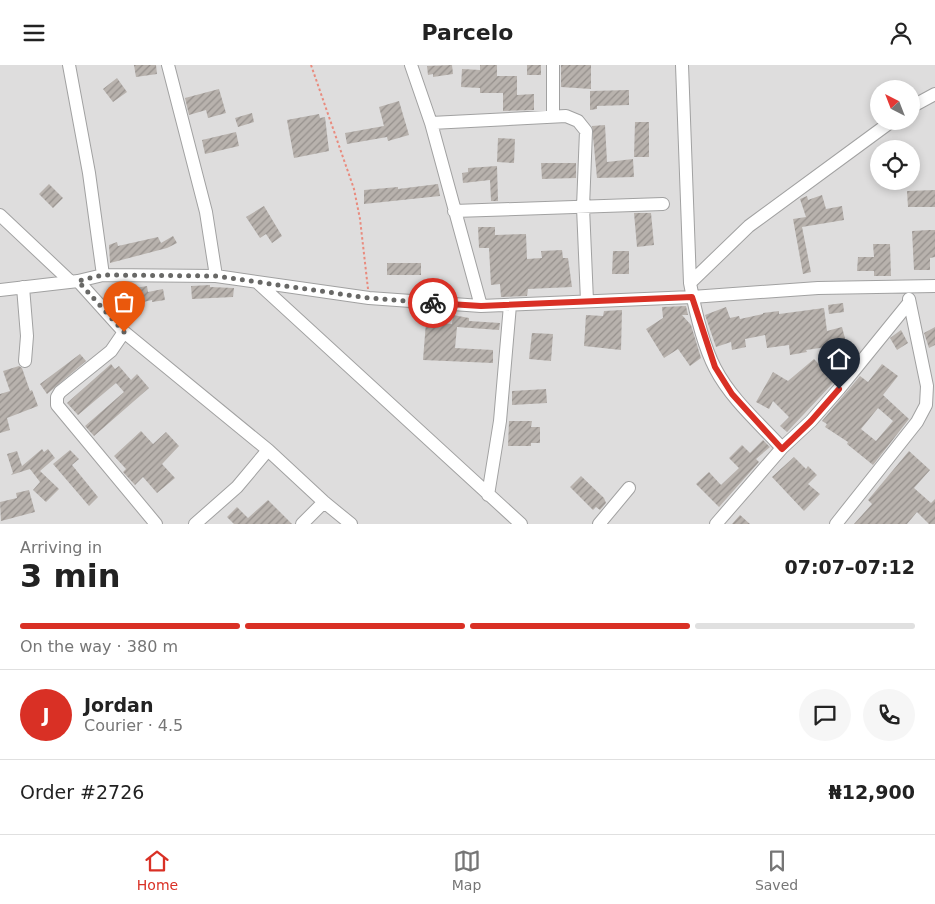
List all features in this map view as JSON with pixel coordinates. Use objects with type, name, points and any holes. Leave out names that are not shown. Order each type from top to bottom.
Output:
[{"type":"street","points":[[69,65],[89,173],[103,275]]},
{"type":"street","points":[[168,65],[206,212],[216,276]]},
{"type":"street","points":[[411,65],[431,123],[481,306]]},
{"type":"street","points":[[553,65],[553,117]]},
{"type":"street","points":[[682,65],[692,297],[715,367],[732,394],[782,449]]},
{"type":"street","points":[[920,102],[935,94]]},
{"type":"street","points":[[431,123],[566,116],[578,121],[586,131],[583,207],[587,301]]},
{"type":"street","points":[[690,283],[748,226],[880,130]]},
{"type":"street","points":[[454,211],[662,204]]},
{"type":"street","points":[[0,215],[74,281],[124,332],[268,450],[324,502],[351,524]]},
{"type":"street","points":[[0,290],[74,281],[103,275],[216,276],[369,298],[481,306],[692,297],[818,288],[910,288],[935,286]]},
{"type":"street","points":[[257,282],[520,524]]},
{"type":"street","points":[[24,287],[27,336],[25,361]]},
{"type":"street","points":[[836,524],[916,422],[926,405],[927,387],[908,304],[910,288]]},
{"type":"street","points":[[716,524],[782,449],[828,402],[908,304]]},
{"type":"street","points":[[488,495],[500,421],[510,305]]},
{"type":"street","points":[[124,332],[111,351],[60,392],[57,397],[57,405],[156,524]]},
{"type":"street","points":[[195,524],[237,487],[268,450]]},
{"type":"street","points":[[599,524],[628,488]]},
{"type":"street","points":[[302,524],[324,502]]},
{"type":"path","points":[[311,65],[354,189],[360,219],[369,298]]},
{"type":"shaded area","points":[[0,65],[935,65],[935,524],[0,524]]},
{"type":"building","points":[[134,65],[156,65],[157,74],[136,77]]},
{"type":"building","points":[[452,65],[453,74],[433,77],[433,74],[428,75],[427,66]]},
{"type":"building","points":[[480,65],[497,65],[497,76],[517,76],[517,95],[534,94],[534,110],[503,111],[503,93],[480,93],[480,88],[461,87],[462,69],[480,70]]},
{"type":"building","points":[[527,65],[541,65],[541,75],[527,75]]},
{"type":"building","points":[[561,65],[591,65],[591,89],[561,87]]},
{"type":"building","points":[[117,78],[127,92],[113,102],[103,89]]},
{"type":"building","points":[[219,89],[226,113],[208,118],[206,110],[189,115],[185,98]]},
{"type":"building","points":[[629,90],[629,105],[597,106],[597,109],[590,110],[590,91]]},
{"type":"building","points":[[399,101],[409,135],[388,141],[387,137],[347,144],[345,133],[384,126],[379,107]]},
{"type":"building","points":[[252,113],[254,122],[238,127],[235,118]]},
{"type":"building","points":[[319,114],[320,118],[325,117],[329,151],[294,158],[287,120]]},
{"type":"building","points":[[635,122],[649,122],[649,157],[634,157]]},
{"type":"building","points":[[605,125],[607,162],[633,159],[634,177],[597,178],[592,126]]},
{"type":"building","points":[[236,132],[239,146],[205,154],[202,140]]},
{"type":"building","points":[[498,138],[515,139],[514,163],[497,162]]},
{"type":"building","points":[[541,163],[576,163],[576,178],[542,179]]},
{"type":"building","points":[[497,166],[498,201],[491,201],[490,180],[463,183],[462,173],[468,172],[468,168]]},
{"type":"building","points":[[49,184],[63,198],[53,208],[39,194]]},
{"type":"building","points":[[438,184],[440,196],[364,204],[364,190],[398,187],[398,189]]},
{"type":"building","points":[[935,190],[935,207],[908,207],[907,191]]},
{"type":"building","points":[[822,195],[826,209],[842,206],[844,220],[802,227],[811,272],[803,274],[793,219],[806,217],[800,199],[807,196],[808,200]]},
{"type":"building","points":[[264,206],[282,236],[272,243],[266,234],[260,238],[246,217]]},
{"type":"building","points":[[634,213],[651,213],[654,245],[637,247]]},
{"type":"building","points":[[478,227],[495,227],[495,235],[526,234],[527,259],[542,258],[541,251],[562,250],[563,258],[568,258],[572,287],[528,289],[527,296],[501,297],[500,284],[491,285],[489,248],[479,248]]},
{"type":"building","points":[[935,230],[935,257],[930,258],[930,270],[914,270],[912,231]]},
{"type":"building","points":[[173,236],[177,243],[167,248],[110,263],[109,245],[117,242],[118,246],[158,237],[161,243]]},
{"type":"building","points":[[873,244],[890,244],[891,276],[874,276],[874,271],[857,271],[858,257],[874,257]]},
{"type":"building","points":[[613,251],[629,251],[629,274],[612,274]]},
{"type":"building","points":[[387,263],[421,263],[421,275],[387,275]]},
{"type":"building","points":[[210,285],[210,287],[234,288],[233,297],[192,299],[191,286]]},
{"type":"building","points":[[147,286],[148,292],[163,289],[165,300],[139,303],[135,288]]},
{"type":"building","points":[[843,303],[844,312],[829,314],[828,305]]},
{"type":"building","points":[[686,306],[688,315],[682,315],[691,325],[701,358],[690,366],[678,349],[664,358],[646,329],[663,318],[662,307]]},
{"type":"building","points":[[726,307],[730,318],[739,316],[740,319],[763,313],[779,311],[779,314],[824,308],[827,331],[842,327],[847,346],[834,350],[833,346],[806,350],[807,352],[790,355],[789,345],[767,348],[765,335],[745,339],[746,347],[732,350],[731,342],[716,347],[705,315]]},
{"type":"building","points":[[622,310],[621,350],[584,346],[586,315],[603,316],[604,311]]},
{"type":"building","points":[[453,315],[469,318],[469,321],[500,323],[499,330],[457,327],[455,348],[493,350],[493,363],[423,360],[426,322],[452,324]]},
{"type":"building","points":[[935,327],[935,345],[929,348],[924,333]]},
{"type":"building","points":[[901,330],[908,343],[897,350],[890,338]]},
{"type":"building","points":[[532,333],[553,334],[551,361],[529,359]]},
{"type":"building","points":[[80,354],[86,361],[47,394],[40,384]]},
{"type":"building","points":[[814,359],[835,381],[787,432],[780,426],[789,417],[773,401],[769,409],[756,402],[773,372],[788,381]]},
{"type":"building","points":[[111,364],[115,369],[119,366],[131,380],[137,374],[149,388],[94,436],[85,426],[124,392],[116,383],[78,415],[67,403]]},
{"type":"building","points":[[882,364],[898,376],[883,395],[909,419],[873,465],[847,444],[848,442],[825,427],[827,424],[822,421],[860,376],[868,382]],"holes":[[[878,408],[893,421],[876,441],[861,429]]]},
{"type":"building","points":[[19,366],[22,368],[30,391],[32,390],[38,406],[7,418],[10,430],[0,433],[0,394],[10,391],[3,371]]},
{"type":"building","points":[[546,389],[547,403],[512,405],[512,391]]},
{"type":"building","points":[[509,421],[532,421],[531,427],[540,427],[540,443],[531,443],[531,446],[508,446]]},
{"type":"building","points":[[141,431],[153,444],[166,432],[179,446],[162,464],[175,478],[157,493],[143,477],[135,485],[123,472],[126,469],[114,456]]},
{"type":"building","points":[[763,440],[770,447],[756,459],[759,462],[719,507],[696,484],[709,472],[721,485],[739,468],[729,458],[742,445],[750,453]]},
{"type":"building","points":[[42,449],[44,452],[48,449],[55,458],[40,471],[59,489],[46,502],[33,490],[40,482],[30,469],[11,475],[13,473],[7,454],[17,451],[22,466]]},
{"type":"building","points":[[70,450],[79,459],[72,465],[98,497],[89,506],[53,464]]},
{"type":"building","points":[[909,451],[930,470],[914,488],[931,503],[935,499],[935,524],[929,524],[917,512],[907,524],[854,524],[872,504],[868,500]]},
{"type":"building","points":[[794,457],[806,469],[808,466],[817,475],[808,484],[820,494],[804,511],[772,477]]},
{"type":"building","points":[[581,476],[604,498],[606,503],[600,510],[596,507],[593,510],[570,487]]},
{"type":"building","points":[[29,490],[35,512],[1,521],[0,502],[17,498],[16,493]]},
{"type":"building","points":[[268,500],[292,524],[234,524],[227,517],[237,507],[248,518]]},
{"type":"building","points":[[740,515],[750,524],[732,524]]},
{"type":"way so far","points":[[124,332],[78,281],[103,275],[216,276],[369,298],[433,303]]},
{"type":"route","points":[[433,303],[481,306],[692,297],[704,340],[715,367],[732,394],[782,449],[811,421],[839,389]]}]
